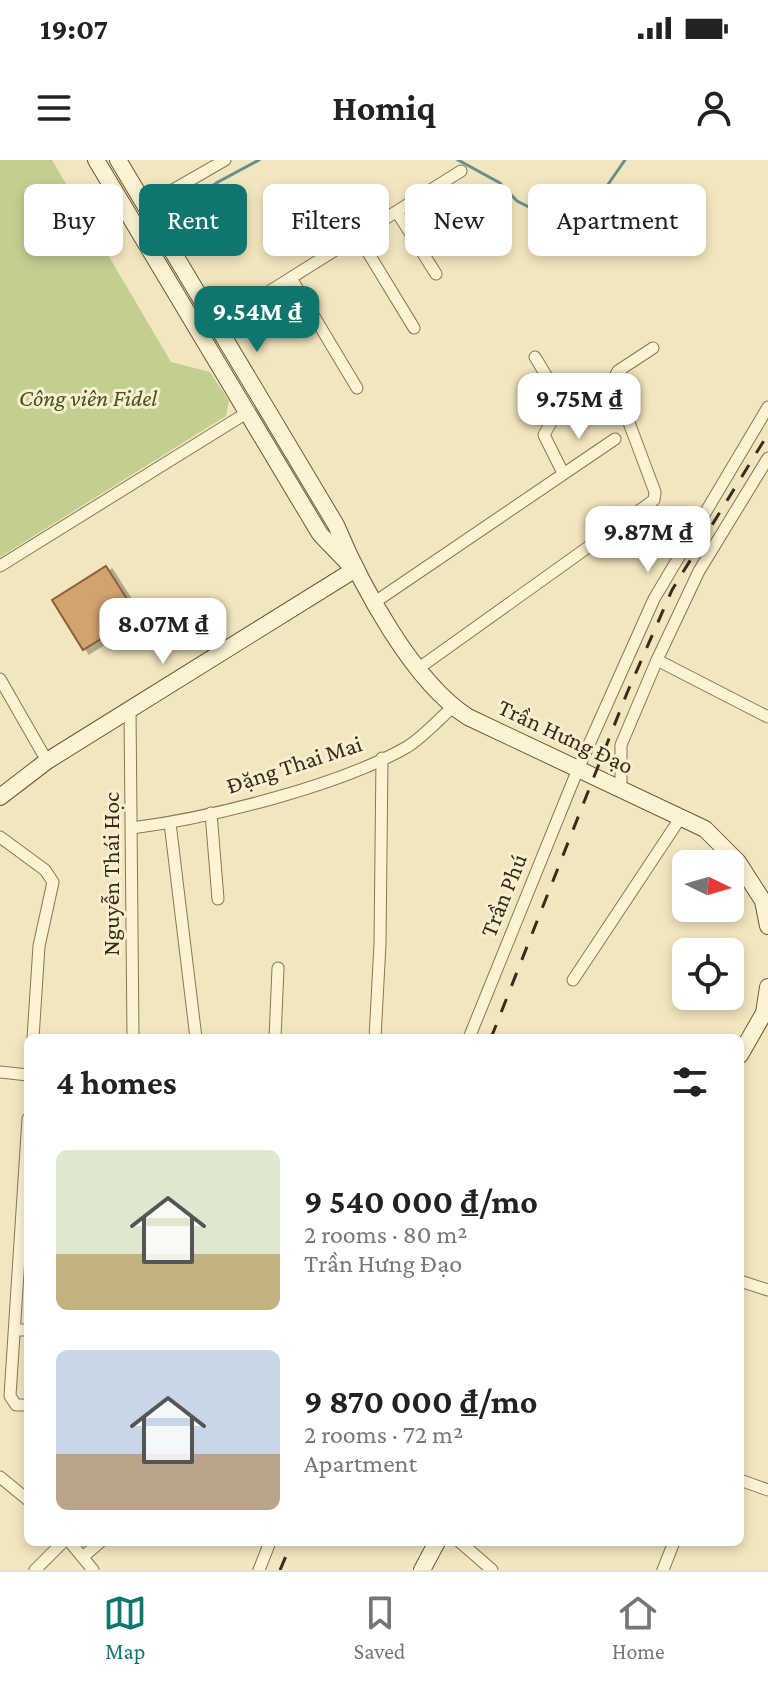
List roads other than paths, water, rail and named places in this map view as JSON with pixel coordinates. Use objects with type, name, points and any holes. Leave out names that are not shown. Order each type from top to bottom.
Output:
[{"type":"street","name":"Trần Hưng Đạo","points":[[96,160],[320,534],[354,570],[419,668],[453,707],[705,829],[738,862],[763,901],[768,926]]},
{"type":"street","name":"Trần Hưng Đạo","points":[[118,160],[139,196]]},
{"type":"street","points":[[183,184],[225,160]]},
{"type":"street","points":[[389,217],[461,171]]},
{"type":"street","points":[[129,215],[139,209]]},
{"type":"street","points":[[397,212],[436,274]]},
{"type":"street","points":[[156,260],[163,256]]},
{"type":"street","name":"Trần Hưng Đạo","points":[[175,256],[336,525],[354,570]]},
{"type":"street","points":[[216,325],[326,256]]},
{"type":"street","points":[[370,256],[414,328]]},
{"type":"street","points":[[291,278],[357,388]]},
{"type":"street","points":[[419,668],[654,500],[655,492],[613,380],[618,371],[653,348]]},
{"type":"street","points":[[535,357],[562,402],[544,435],[563,473]]},
{"type":"street","name":"Trần Phú","points":[[471,1034],[578,769],[654,599],[699,529],[768,407]]},
{"type":"street","points":[[0,566],[248,412]]},
{"type":"street","points":[[375,602],[615,439]]},
{"type":"street","points":[[621,789],[621,745],[657,660],[699,571],[768,458]]},
{"type":"street","points":[[0,797],[47,761],[354,570]]},
{"type":"street","points":[[657,660],[768,717]]},
{"type":"street","points":[[0,679],[47,761]]},
{"type":"street","name":"Đặng Thai Mai","points":[[132,828],[211,813],[315,783],[382,758],[408,746],[453,707]]},
{"type":"street","name":"Nguyễn Thái Học","points":[[130,709],[133,1034]]},
{"type":"street","points":[[375,1034],[381,930],[382,758]]},
{"type":"street","points":[[211,813],[218,899]]},
{"type":"street","points":[[573,980],[681,817]]},
{"type":"street","points":[[170,823],[196,1034]]},
{"type":"street","points":[[0,837],[45,870],[53,882],[39,946],[33,1034]]},
{"type":"street","points":[[275,1034],[278,968]]},
{"type":"street","points":[[744,1050],[762,1028],[768,987]]},
{"type":"street","points":[[0,1072],[24,1075]]},
{"type":"street","points":[[24,1260],[22,1330],[10,1396],[13,1403],[24,1404]]},
{"type":"street","points":[[744,1282],[768,1290]]},
{"type":"street","points":[[0,1477],[24,1497]]},
{"type":"street","points":[[744,1481],[768,1490]]},
{"type":"street","points":[[35,1570],[59,1546]]},
{"type":"street","points":[[74,1546],[93,1570]]},
{"type":"street","points":[[84,1556],[95,1546]]},
{"type":"street","points":[[259,1570],[268,1546]]},
{"type":"street","points":[[422,1570],[435,1546]]},
{"type":"street","points":[[465,1546],[492,1570]]},
{"type":"street","points":[[663,1570],[672,1546]]},
{"type":"waterway","points":[[215,184],[259,160]]},
{"type":"waterway","points":[[458,160],[500,183],[517,201],[547,216],[583,211],[600,196],[625,160]]},
{"type":"railway","points":[[493,1034],[627,693],[672,590],[768,434]]},
{"type":"railway","points":[[280,1570],[290,1546]]},
{"type":"park label","name":"Công viên Fidel","points":[[88,397]]}]
